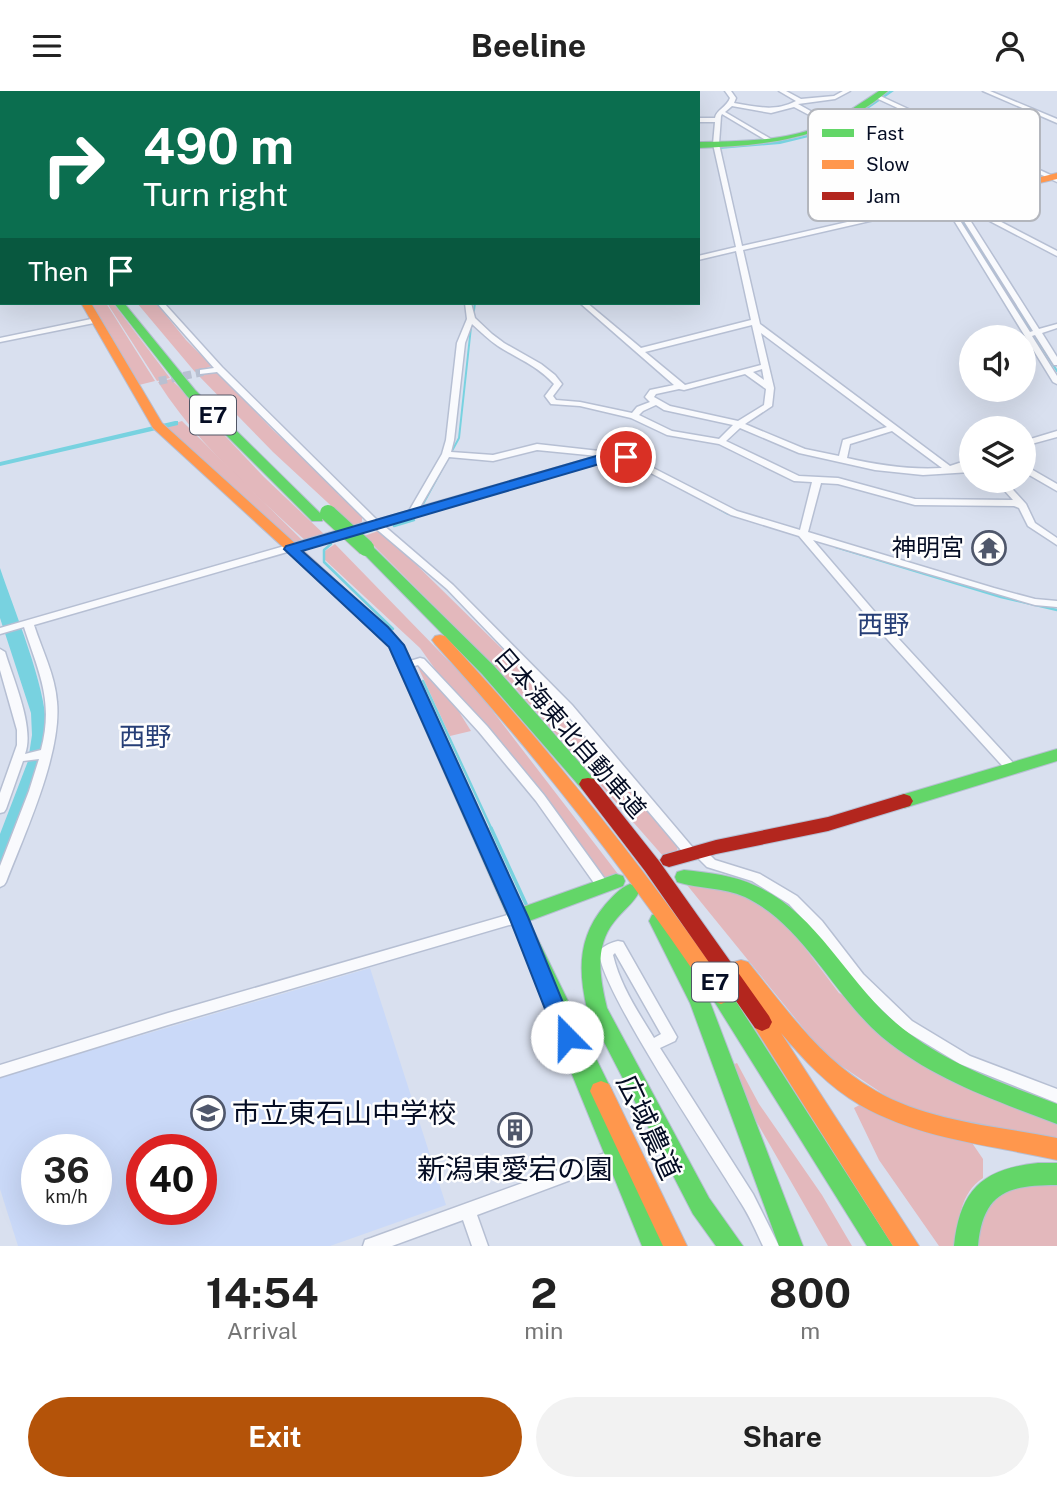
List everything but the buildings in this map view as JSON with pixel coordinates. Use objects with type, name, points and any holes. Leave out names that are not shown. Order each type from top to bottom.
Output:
[{"type":"main road","points":[[851,109],[876,93]]},
{"type":"main road","points":[[700,145],[769,140],[808,130]]},
{"type":"main road","name":"広域農道","points":[[87,305],[157,425],[383,630],[396,645],[518,917],[632,1150],[675,1246]]},
{"type":"main road","name":"日本海東北自動車道","points":[[121,305],[191,393],[511,695],[613,814],[746,994],[907,1246]]},
{"type":"main road","name":"日本海東北自動車道","points":[[134,305],[164,345],[217,405],[322,515]]},
{"type":"main road","name":"日本海東北自動車道","points":[[359,551],[527,734],[600,824],[695,953],[796,1107],[881,1246]]},
{"type":"main road","points":[[527,734],[557,781],[659,921],[678,956],[718,1047],[791,1246]]},
{"type":"main road","points":[[670,860],[694,852],[828,824],[1057,755]]},
{"type":"main road","points":[[613,814],[819,1061],[846,1084],[867,1098],[901,1113],[1057,1149]]},
{"type":"main road","points":[[684,877],[730,882],[768,899],[803,932],[863,1007],[887,1029],[946,1067],[1057,1114]]},
{"type":"main road","points":[[518,917],[610,883]]},
{"type":"main road","points":[[630,892],[606,913],[593,934],[587,963],[590,988],[597,1009],[683,1175],[701,1206],[731,1246]]},
{"type":"main road","name":"広域農道","points":[[518,917],[654,1246]]},
{"type":"main road","points":[[966,1246],[970,1214],[979,1197],[993,1185],[1011,1175],[1035,1172],[1057,1174]]},
{"type":"street","points":[[721,442],[739,424],[768,406],[770,388],[716,145],[717,120],[732,104],[733,98],[728,91]]},
{"type":"street","points":[[782,91],[808,112]]},
{"type":"street","points":[[732,104],[771,111],[835,97],[847,91]]},
{"type":"street","points":[[986,91],[1029,109]]},
{"type":"street","points":[[876,93],[910,109]]},
{"type":"street","points":[[722,112],[769,140]]},
{"type":"street","points":[[1040,114],[1057,121]]},
{"type":"street","points":[[700,120],[717,120]]},
{"type":"street","points":[[700,258],[860,221]]},
{"type":"street","points":[[961,221],[982,261],[1026,325]]},
{"type":"street","points":[[964,221],[991,259],[1028,325]]},
{"type":"street","points":[[990,221],[1057,254]]},
{"type":"street","points":[[982,261],[991,259]]},
{"type":"street","points":[[162,305],[219,369],[377,524],[450,587],[568,708],[694,852],[708,862],[756,877],[793,900],[817,925],[858,978],[907,1025],[965,1060],[1057,1096]]},
{"type":"street","points":[[411,515],[446,454],[450,440],[461,343],[471,319],[468,305]]},
{"type":"street","points":[[585,305],[684,388],[766,366]]},
{"type":"street","points":[[471,319],[502,346],[527,358],[551,376],[558,384],[549,396],[554,402],[580,404],[634,416],[670,433],[721,442],[797,479],[838,481],[935,505],[998,501],[1023,506]]},
{"type":"street","points":[[0,340],[96,320]]},
{"type":"street","points":[[639,351],[755,323]]},
{"type":"street","points":[[755,323],[949,469]]},
{"type":"street","points":[[1036,332],[1057,326]]},
{"type":"street","points":[[1036,338],[1057,363]]},
{"type":"street","points":[[1036,341],[1057,382]]},
{"type":"street","points":[[203,372],[219,369]]},
{"type":"street","points":[[746,372],[770,388]]},
{"type":"street","points":[[680,386],[653,393],[649,397],[667,408],[739,424],[802,451],[923,473],[959,469]]},
{"type":"street","points":[[634,416],[639,409],[656,402]]},
{"type":"street","points":[[842,460],[846,442],[893,428]]},
{"type":"street","points":[[1036,441],[1057,434]]},
{"type":"street","points":[[446,454],[493,458],[537,447],[632,460],[734,513],[991,590],[1035,602],[1057,604]]},
{"type":"street","points":[[0,631],[610,456]]},
{"type":"street","points":[[949,469],[959,466]]},
{"type":"street","points":[[1036,475],[1057,488]]},
{"type":"street","points":[[803,534],[817,480]]},
{"type":"street","points":[[1011,493],[1023,506],[1031,524],[1057,542]]},
{"type":"street","points":[[803,534],[882,627],[1012,769]]},
{"type":"street","points":[[0,882],[6,852],[47,752],[52,715],[52,701],[26,624]]},
{"type":"street","points":[[0,652],[23,730],[23,745],[0,809]]},
{"type":"street","points":[[404,666],[420,661],[483,729],[610,883]]},
{"type":"street","points":[[25,758],[45,753]]},
{"type":"street","points":[[0,1071],[518,917]]},
{"type":"street","points":[[651,1046],[670,1037],[618,946],[606,952],[607,969],[651,1046],[746,1196],[771,1246]]},
{"type":"street","points":[[370,1246],[632,1150]]},
{"type":"street","points":[[468,1212],[480,1246]]},
{"type":"shaded area","points":[[91,305],[107,305],[155,381],[139,385]]},
{"type":"shaded area","points":[[108,305],[115,305],[170,378],[157,381]]},
{"type":"shaded area","points":[[139,305],[158,305],[186,340],[212,366],[195,372]]},
{"type":"shaded area","points":[[196,373],[218,373],[274,431],[338,490],[338,494],[362,516],[362,522],[353,526],[273,452]]},
{"type":"shaded area","points":[[171,379],[264,477],[326,536],[307,542],[227,467],[190,426],[158,382]]},
{"type":"shaded area","points":[[182,421],[304,542],[295,544],[163,427]]},
{"type":"shaded area","points":[[381,530],[549,695],[678,846],[676,854],[663,856],[511,683],[364,536]]},
{"type":"shaded area","points":[[335,544],[475,688],[618,874],[607,879],[601,877],[420,648],[324,559],[325,551]]},
{"type":"shaded area","points":[[0,568],[35,670],[45,710],[46,727],[35,781],[0,869],[0,834],[28,761],[32,735],[31,713],[0,618]]},
{"type":"shaded area","points":[[417,665],[451,699],[471,731],[450,736]]},
{"type":"shaded area","points":[[707,884],[757,901],[790,928],[839,993],[1057,1118],[1057,1144],[904,1108],[825,1055],[687,885]]},
{"type":"shaded area","name":"市立東石山中学校","points":[[370,968],[446,1205],[330,1246],[18,1246],[0,1189],[0,1077]]},
{"type":"shaded area","points":[[737,1063],[759,1104],[822,1195],[852,1246],[828,1246],[748,1107],[732,1065]]},
{"type":"shaded area","points":[[865,1102],[968,1137],[983,1159],[983,1178],[969,1191],[962,1208],[957,1246],[939,1246],[879,1160],[854,1108]]},
{"type":"shaded area","points":[[1028,1184],[1057,1184],[1057,1246],[978,1246],[986,1210],[1003,1189]]},
{"type":"waterway","points":[[865,109],[892,91]]},
{"type":"waterway","points":[[720,147],[780,142],[808,136]]},
{"type":"waterway","points":[[1040,178],[1047,176]]},
{"type":"waterway","points":[[963,221],[1057,371]]},
{"type":"waterway","points":[[473,317],[475,305]]},
{"type":"waterway","points":[[422,506],[459,438],[471,327]]},
{"type":"waterway","points":[[0,464],[175,423]]},
{"type":"waterway","points":[[581,454],[598,457]]},
{"type":"waterway","points":[[492,460],[509,457]]},
{"type":"waterway","points":[[608,459],[649,471]]},
{"type":"waterway","points":[[692,494],[728,514]]},
{"type":"waterway","points":[[725,512],[729,514]]},
{"type":"waterway","points":[[394,526],[414,520]]},
{"type":"waterway","points":[[331,544],[324,550],[324,562],[393,629]]},
{"type":"waterway","points":[[836,547],[1001,597],[1057,610]]},
{"type":"waterway","points":[[423,681],[492,830]]},
{"type":"waterway","points":[[491,828],[526,904]]},
{"type":"tunnel","points":[[159,381],[203,372]]},
{"type":"traffic: fast","points":[[856,109],[884,91]]},
{"type":"traffic: fast","points":[[700,145],[761,142],[808,133]]},
{"type":"traffic: fast","points":[[121,305],[191,393],[317,518]]},
{"type":"traffic: fast","points":[[328,513],[366,548]]},
{"type":"traffic: fast","points":[[366,548],[488,670],[588,784]]},
{"type":"traffic: fast","points":[[325,578],[396,645],[518,917],[601,1091]]},
{"type":"traffic: fast","points":[[904,801],[1057,755]]},
{"type":"traffic: fast","points":[[684,877],[730,884],[756,894],[794,923],[872,1015],[909,1045],[970,1079],[1057,1114]]},
{"type":"traffic: fast","points":[[518,917],[616,881]]},
{"type":"traffic: fast","points":[[630,892],[605,918],[593,944],[590,974],[597,1009],[701,1206],[731,1246]]},
{"type":"traffic: fast","points":[[659,921],[700,1002],[791,1246]]},
{"type":"traffic: fast","points":[[721,995],[881,1246]]},
{"type":"traffic: fast","points":[[570,1045],[654,1246]]},
{"type":"traffic: fast","points":[[966,1246],[973,1210],[981,1197],[992,1187],[1020,1176],[1057,1174]]},
{"type":"traffic: slow","points":[[1040,180],[1057,176]]},
{"type":"traffic: slow","points":[[87,305],[157,425],[325,578]]},
{"type":"traffic: slow","points":[[440,640],[516,725],[588,812],[721,995]]},
{"type":"traffic: slow","points":[[741,968],[816,1057],[845,1083],[868,1098],[920,1120],[1057,1149]]},
{"type":"traffic: slow","points":[[762,1022],[907,1246]]},
{"type":"traffic: slow","points":[[601,1091],[675,1246]]},
{"type":"traffic: jam","points":[[588,784],[652,866],[762,1022]]},
{"type":"traffic: jam","points":[[669,860],[716,847],[828,824],[904,801]]},
{"type":"place","name":"神明宮","points":[[989,548]]},
{"type":"place","name":"市立東石山中学校","points":[[208,1113]]},
{"type":"place","name":"新潟東愛宕の園","points":[[515,1130]]},
{"type":"district","name":"西野","points":[[883,625]]},
{"type":"district","name":"西野","points":[[145,737]]},
{"type":"route","points":[[567,1037],[518,917],[396,645],[383,630],[291,549],[604,460],[610,456],[626,457]]}]
